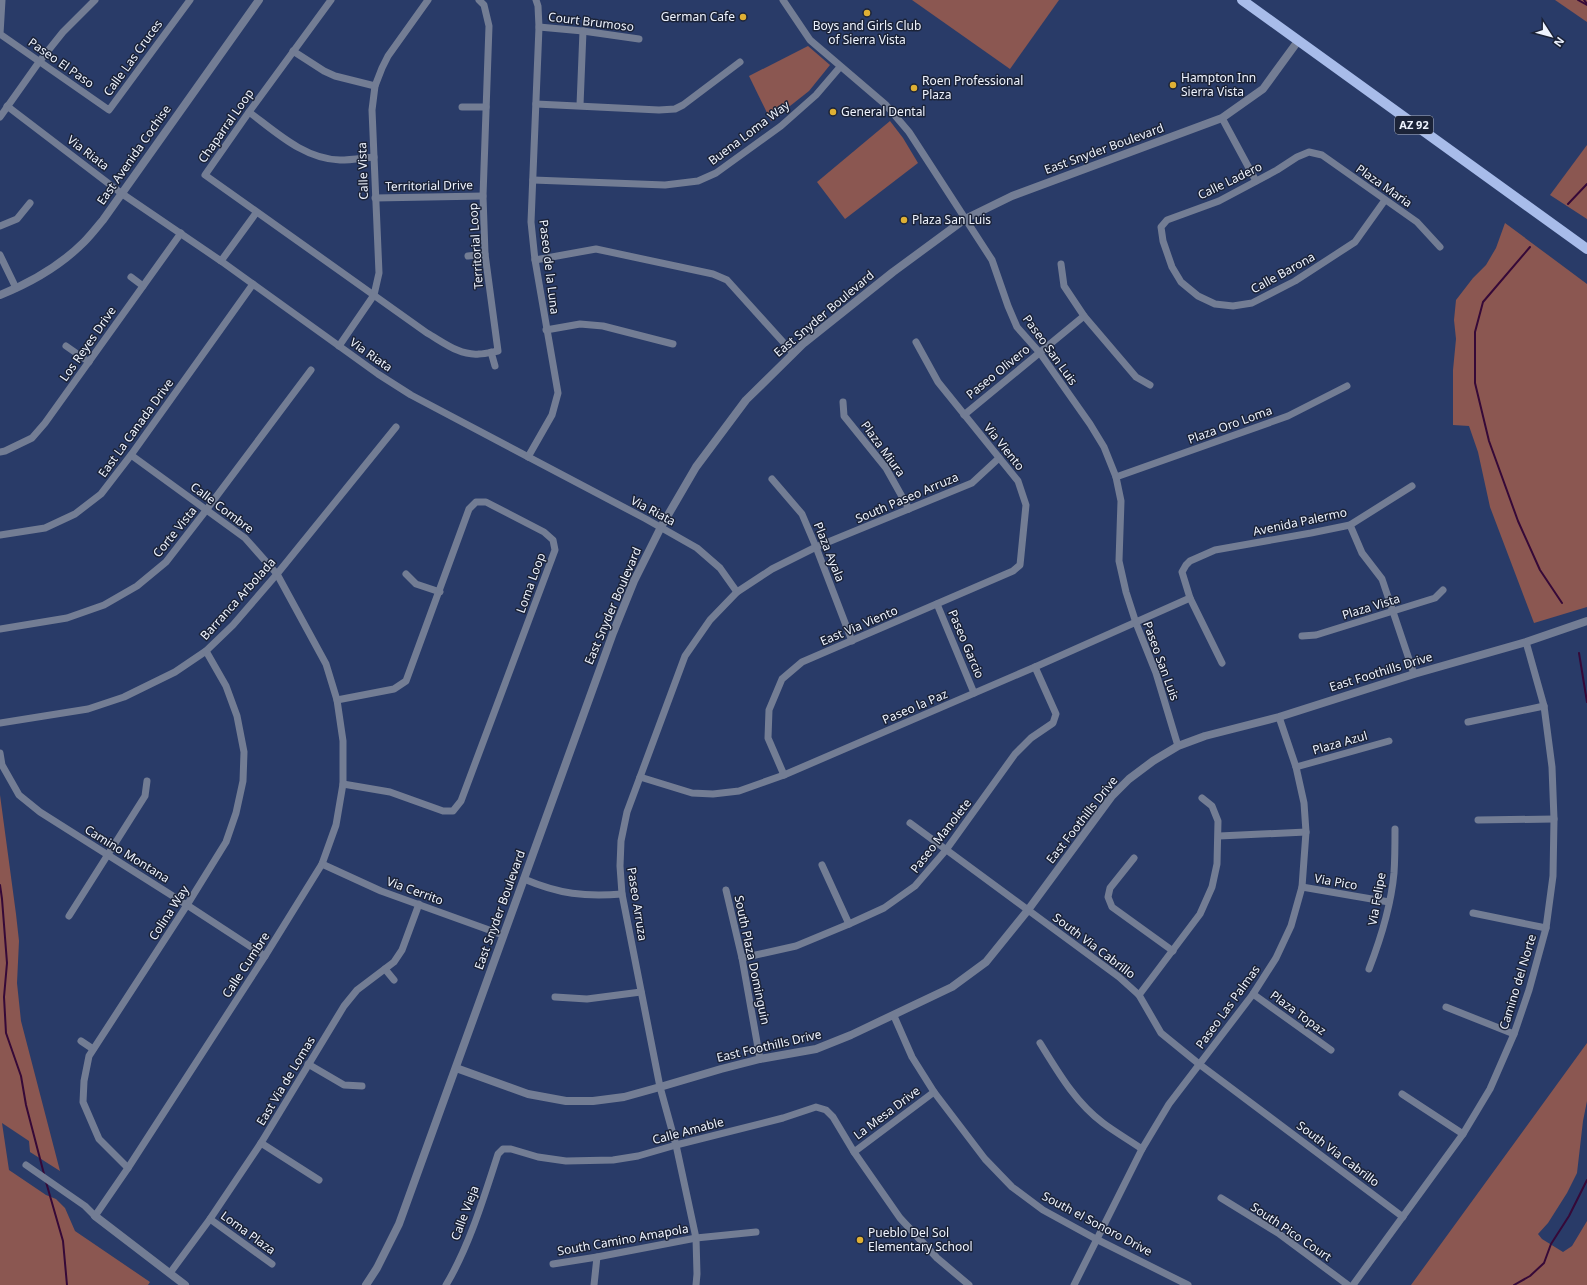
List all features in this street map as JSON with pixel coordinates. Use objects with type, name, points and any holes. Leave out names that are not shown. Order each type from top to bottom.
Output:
[{"type":"main road","name":"AZ 92","points":[[1242,0],[1587,249]]},
{"type":"street","points":[[0,34],[2,0]]},
{"type":"street","points":[[0,117],[39,62],[63,32],[94,0]]},
{"type":"street","name":"Calle Las Cruces","points":[[109,110],[190,0]]},
{"type":"street","name":"East Avenida Cochise","points":[[0,295],[42,274],[84,241],[103,220],[259,0]]},
{"type":"street","name":"Chaparral Loop","points":[[331,0],[204,175],[374,296]]},
{"type":"street","name":"Calle Vista","points":[[339,346],[374,296],[379,272],[372,110],[375,86],[388,56],[428,0]]},
{"type":"street","name":"Territorial Loop","points":[[479,0],[484,5],[489,26],[483,196],[485,254],[498,350],[491,352]]},
{"type":"street","name":"Paseo de la Luna","points":[[528,457],[552,415],[558,393],[546,330],[535,260],[531,222],[539,27],[538,6],[536,0]]},
{"type":"street","name":"Paseo San Luis","points":[[783,0],[810,40],[886,105],[904,126],[992,260],[1017,327],[1040,353],[1090,424],[1104,447],[1116,478],[1121,502],[1119,561],[1126,592],[1136,623],[1156,673],[1178,746]]},
{"type":"street","name":"Court Brumoso","points":[[539,27],[583,31],[639,39]]},
{"type":"street","points":[[580,105],[583,31]]},
{"type":"street","name":"Paseo El Paso","points":[[0,34],[109,110]]},
{"type":"street","name":"East Snyder Boulevard","points":[[366,1285],[377,1268],[399,1224],[613,633],[634,581],[661,527],[696,467],[746,400],[804,343],[888,276],[965,219],[1012,196],[1222,118],[1263,89],[1298,41]]},
{"type":"street","points":[[293,51],[324,71],[335,76],[375,86]]},
{"type":"street","points":[[536,104],[659,110],[675,109],[683,105],[740,62]]},
{"type":"street","name":"Buena Loma Way","points":[[533,180],[666,185],[698,181],[716,173],[780,126],[816,95],[840,67]]},
{"type":"street","name":"Via Riata","points":[[7,106],[121,193],[221,261],[378,374],[411,395],[661,527],[697,548],[720,568],[737,592]]},
{"type":"street","points":[[462,106],[486,108]]},
{"type":"street","points":[[249,112],[294,145],[313,155],[340,160],[374,157]]},
{"type":"street","points":[[1222,118],[1256,181]]},
{"type":"street","name":"Calle Ladero","points":[[1161,227],[1167,220],[1219,201],[1277,170],[1297,157],[1309,152]]},
{"type":"street","name":"Plaza Maria","points":[[1309,152],[1322,155],[1417,222],[1440,247]]},
{"type":"street","name":"Territorial Drive","points":[[375,198],[483,196]]},
{"type":"street","name":"Calle Barona","points":[[1161,227],[1163,241],[1172,268],[1181,282],[1198,296],[1215,304],[1233,306],[1252,303],[1295,281],[1355,242],[1385,200]]},
{"type":"street","points":[[0,226],[17,219],[30,203]]},
{"type":"street","points":[[221,261],[256,213]]},
{"type":"street","name":"Los Reyes Drive","points":[[0,452],[6,451],[32,438],[45,423],[180,233]]},
{"type":"street","points":[[535,260],[596,249],[714,274],[727,280],[793,354]]},
{"type":"street","points":[[468,256],[485,254]]},
{"type":"street","points":[[0,255],[16,288]]},
{"type":"street","points":[[1061,264],[1064,286],[1084,316],[1136,377],[1150,385]]},
{"type":"street","points":[[131,278],[143,286]]},
{"type":"street","name":"East La Canada Drive","points":[[0,536],[45,528],[75,514],[101,494],[131,455],[253,284]]},
{"type":"street","points":[[374,296],[427,333],[454,349],[464,353],[478,355],[491,352],[495,366]]},
{"type":"street","name":"Paseo Olivero","points":[[964,415],[1084,316]]},
{"type":"street","points":[[546,330],[580,324],[603,326],[674,344]]},
{"type":"street","name":"Via Viento","points":[[916,342],[938,382],[1018,481],[1026,505],[1022,544]]},
{"type":"street","points":[[66,346],[89,362]]},
{"type":"street","name":"Corte Vista","points":[[0,629],[67,618],[104,605],[137,586],[166,562],[311,370]]},
{"type":"street","name":"Plaza Oro Loma","points":[[1116,478],[1288,416],[1347,386]]},
{"type":"street","name":"Plaza Miura","points":[[843,402],[844,416],[886,468],[909,509]]},
{"type":"street","name":"Barranca Arbolada","points":[[0,723],[88,709],[124,697],[175,672],[206,652],[233,626],[277,574],[396,427]]},
{"type":"street","name":"Calle Combre","points":[[131,455],[245,538],[277,574],[326,664],[337,700]]},
{"type":"street","name":"South Paseo Arruza","points":[[816,547],[972,483],[999,458]]},
{"type":"street","name":"Plaza Ayala","points":[[772,479],[802,514],[852,641]]},
{"type":"street","name":"Avenida Palermo","points":[[1190,598],[1182,572],[1190,561],[1215,550],[1350,525],[1412,486]]},
{"type":"street","name":"Loma Loop","points":[[337,700],[394,689],[406,681],[440,592],[469,509],[476,502],[486,502],[544,532],[553,540],[556,550],[461,801],[453,811],[443,811],[390,792],[343,784]]},
{"type":"street","points":[[1350,525],[1362,553],[1382,579],[1414,674]]},
{"type":"street","name":"East Via Viento","points":[[784,775],[768,738],[769,710],[782,679],[802,662],[1013,571],[1020,565],[1022,544]]},
{"type":"street","name":"Paseo Arruza","points":[[696,1285],[698,1274],[696,1238],[676,1145],[660,1088],[622,894],[620,866],[621,841],[627,812],[685,656],[710,620],[737,592],[772,569],[816,547]]},
{"type":"street","points":[[406,574],[416,584],[440,592]]},
{"type":"street","name":"Plaza Vista","points":[[1302,636],[1316,635],[1394,612],[1435,598],[1443,590]]},
{"type":"street","points":[[1190,598],[1222,663]]},
{"type":"street","name":"Paseo la Paz","points":[[640,778],[692,793],[713,794],[739,791],[784,775],[1136,623],[1190,598]]},
{"type":"street","name":"Paseo Garcio","points":[[936,604],[974,693]]},
{"type":"street","name":"East Foothills Drive","points":[[456,1068],[528,1094],[566,1102],[593,1101],[660,1088],[721,1068],[816,1049],[894,1016],[952,987],[986,962],[1028,910],[1112,796],[1129,779],[1153,761],[1178,746],[1205,736],[1279,717],[1414,674],[1526,642],[1587,621]]},
{"type":"street","name":"Camino del Norte","points":[[1353,1285],[1463,1134],[1490,1088],[1514,1034],[1529,990],[1546,928],[1553,876],[1554,819],[1552,767],[1544,706],[1526,642]]},
{"type":"street","name":"Colina Way","points":[[128,1168],[99,1139],[83,1102],[84,1081],[89,1056],[226,842],[236,813],[243,781],[244,752],[237,716],[226,686],[206,652]]},
{"type":"street","name":"Paseo Manolete","points":[[742,958],[796,946],[849,924],[884,908],[915,886],[946,850],[1015,754],[1031,738],[1053,723],[1056,714],[1035,667]]},
{"type":"street","name":"Calle Cumbre","points":[[95,1216],[128,1168],[265,956],[322,864],[336,825],[343,784],[343,741],[337,700]]},
{"type":"street","points":[[1468,722],[1544,706]]},
{"type":"street","name":"Paseo Las Palmas","points":[[1074,1285],[1142,1148],[1169,1104],[1252,994],[1276,958],[1291,926],[1302,887],[1306,832],[1304,803],[1296,768],[1279,717]]},
{"type":"street","name":"Plaza Azul","points":[[1296,768],[1389,741]]},
{"type":"street","name":"Camino Montana","points":[[0,753],[2,766],[18,795],[40,812],[265,956]]},
{"type":"street","points":[[69,916],[145,796],[147,781]]},
{"type":"street","points":[[1139,995],[1200,914],[1212,887],[1218,864],[1218,821],[1212,806],[1202,798]]},
{"type":"street","points":[[1478,820],[1554,819]]},
{"type":"street","name":"South Via Cabrillo","points":[[910,823],[1120,976],[1139,995],[1160,1033],[1403,1217]]},
{"type":"street","name":"Via Felipe","points":[[1369,969],[1381,937],[1389,902],[1394,873],[1395,829]]},
{"type":"street","points":[[1219,836],[1306,832]]},
{"type":"street","points":[[1134,858],[1110,888],[1108,898],[1112,906],[1173,951]]},
{"type":"street","name":"Via Cerrito","points":[[322,864],[381,891],[503,936]]},
{"type":"street","points":[[822,865],[849,924]]},
{"type":"street","points":[[524,879],[537,885],[571,894],[596,896],[622,894]]},
{"type":"street","name":"Via Pico","points":[[1302,887],[1389,902]]},
{"type":"street","name":"South Plaza Dominguin","points":[[726,890],[742,958],[760,1059]]},
{"type":"street","name":"East Via de Lomas","points":[[170,1273],[210,1219],[261,1143],[344,1006],[357,990],[394,962],[402,950],[419,904]]},
{"type":"street","points":[[1473,913],[1546,928]]},
{"type":"street","points":[[385,969],[394,980]]},
{"type":"street","points":[[555,997],[587,999],[641,992]]},
{"type":"street","name":"Plaza Topaz","points":[[1252,994],[1331,1050]]},
{"type":"street","points":[[1446,1007],[1514,1034]]},
{"type":"street","name":"South el Sonoro Drive","points":[[894,1016],[912,1057],[934,1092],[985,1159],[1012,1187],[1043,1210],[1096,1239],[1188,1285]]},
{"type":"street","points":[[81,1041],[93,1049]]},
{"type":"street","points":[[1040,1043],[1062,1080],[1080,1102],[1102,1123],[1142,1148]]},
{"type":"street","points":[[308,1064],[344,1085],[362,1086]]},
{"type":"street","name":"La Mesa Drive","points":[[854,1152],[934,1092]]},
{"type":"street","points":[[1402,1094],[1463,1134]]},
{"type":"street","name":"Calle Amable","points":[[503,1149],[511,1149],[538,1157],[566,1161],[591,1161],[638,1156],[782,1118],[816,1107],[826,1110],[834,1116],[854,1152],[900,1218],[937,1258],[969,1285]]},
{"type":"street","points":[[261,1143],[319,1180]]},
{"type":"street","name":"Calle Vieja","points":[[446,1285],[480,1210],[498,1154],[503,1149]]},
{"type":"street","points":[[26,1164],[85,1206],[95,1216],[185,1285]]},
{"type":"street","name":"South Pico Court","points":[[1221,1198],[1278,1233],[1348,1285]]},
{"type":"street","name":"Loma Plaza","points":[[210,1219],[272,1264]]},
{"type":"street","name":"South Camino Amapola","points":[[553,1264],[696,1238],[756,1232]]},
{"type":"street","points":[[594,1285],[597,1257]]},
{"type":"shaded area","points":[[912,0],[1059,0],[1010,69]]},
{"type":"shaded area","points":[[1555,0],[1587,0],[1587,22]]},
{"type":"shaded area","points":[[808,46],[830,65],[809,91],[771,121],[749,76]]},
{"type":"shaded area","points":[[890,121],[903,138],[918,163],[845,219],[817,182]]},
{"type":"shaded area","points":[[1587,145],[1587,219],[1550,195]]},
{"type":"shaded area","points":[[1505,223],[1587,284],[1587,607],[1534,623],[1490,507],[1478,452],[1469,426],[1453,425],[1453,370],[1456,339],[1454,320],[1456,300],[1473,278],[1486,265],[1496,248]]},
{"type":"shaded area","points":[[0,795],[19,941],[17,983],[21,1021],[60,1171],[30,1152],[29,1141],[2,1123],[9,1170],[46,1195],[56,1199],[65,1208],[75,1231],[150,1282],[148,1285],[0,1285]]},
{"type":"shaded area","points":[[1587,1043],[1587,1101],[1583,1121],[1577,1173],[1567,1193],[1548,1223],[1538,1234],[1542,1239],[1563,1252],[1572,1246],[1587,1221],[1587,1285],[1411,1285]]},
{"type":"waterway","points":[[1578,0],[1587,5]]},
{"type":"waterway","points":[[1584,0],[1587,4]]},
{"type":"waterway","points":[[1568,204],[1587,184]]},
{"type":"waterway","points":[[1530,247],[1483,302],[1475,332],[1475,383],[1489,441],[1518,521],[1540,570],[1562,603]]},
{"type":"waterway","points":[[1579,653],[1587,702]]},
{"type":"waterway","points":[[0,885],[7,963],[4,997],[6,1033],[21,1076],[26,1105],[44,1174]]},
{"type":"waterway","points":[[1514,1285],[1530,1276],[1544,1263],[1551,1244],[1569,1216],[1587,1180]]},
{"type":"waterway","points":[[46,1182],[63,1241],[67,1285]]},
{"type":"place","name":"Boys and Girls Club of Sierra Vista","points":[[867,13]]},
{"type":"place","name":"German Cafe","points":[[743,17]]},
{"type":"place","name":"Hampton Inn Sierra Vista","points":[[1173,85]]},
{"type":"place","name":"Roen Professional Plaza","points":[[914,88]]},
{"type":"place","name":"General Dental","points":[[833,112]]},
{"type":"place","name":"Plaza San Luis","points":[[904,220]]},
{"type":"place","name":"Pueblo Del Sol Elementary School","points":[[860,1240]]}]
